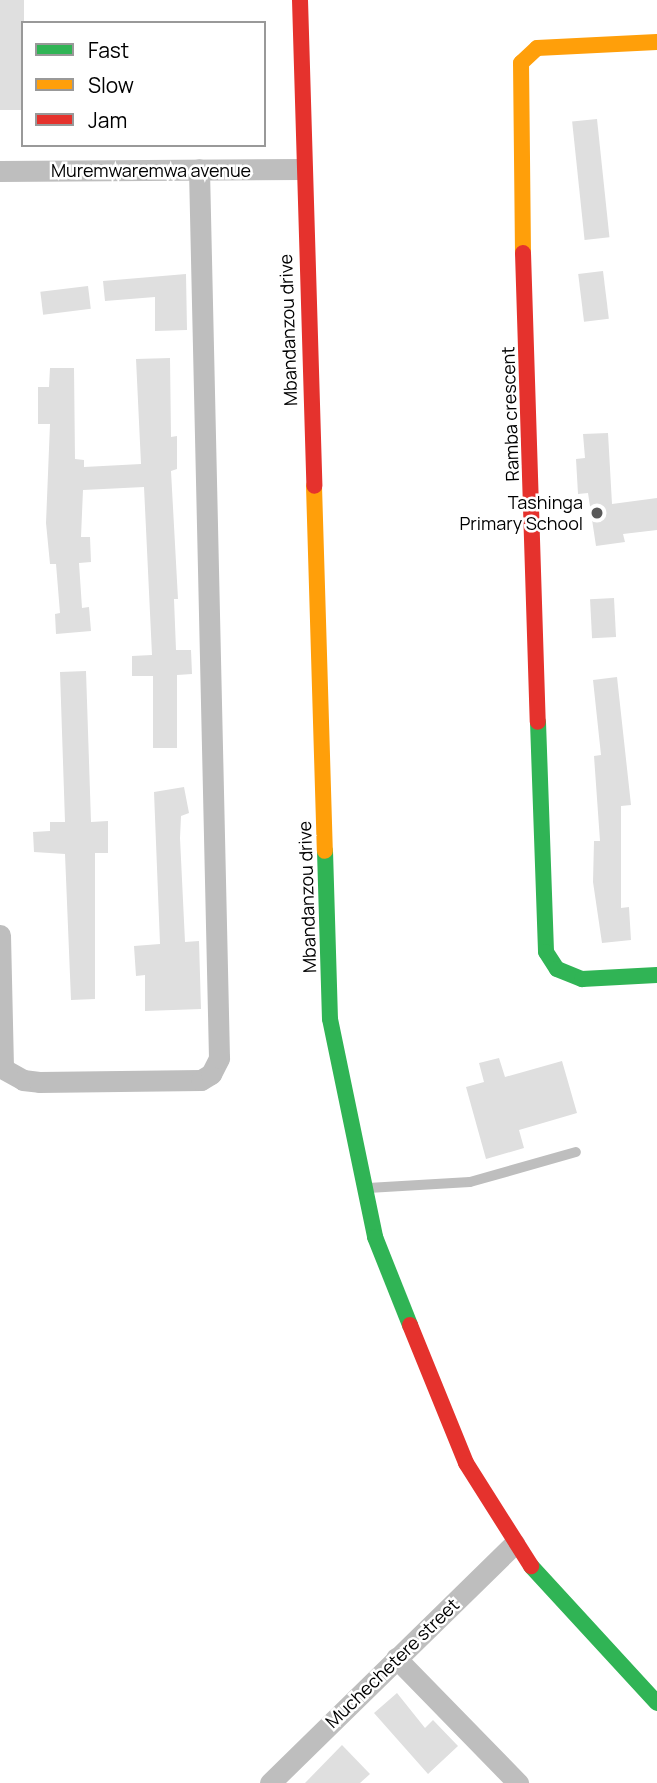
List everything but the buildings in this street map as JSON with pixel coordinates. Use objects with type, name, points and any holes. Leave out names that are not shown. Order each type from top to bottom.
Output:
[{"type":"street","name":"Mbandanzou drive","points":[[300,0],[302,169],[330,1019],[375,1237],[466,1463],[514,1544],[549,1589],[657,1703]]},
{"type":"street","name":"Ramba crescent","points":[[657,42],[537,48],[521,63],[519,95],[547,952],[557,969],[582,979],[657,975]]},
{"type":"street","points":[[0,935],[2,1067],[23,1080],[38,1082],[201,1080],[211,1074],[219,1058],[198,169]]},
{"type":"street","name":"Muremwaremwa avenue","points":[[0,171],[302,169]]},
{"type":"street","name":"Muchechetere street","points":[[270,1783],[514,1544]]},
{"type":"street","points":[[396,1658],[518,1783]]},
{"type":"lane","points":[[365,1189],[470,1182],[576,1152]]},
{"type":"traffic: fast","points":[[538,722],[546,952],[557,969],[582,979],[657,975]]},
{"type":"traffic: fast","points":[[325,851],[330,1019],[375,1237],[410,1325]]},
{"type":"traffic: fast","points":[[531,1566],[657,1703]]},
{"type":"traffic: slow","points":[[523,253],[521,63],[537,48],[657,42]]},
{"type":"traffic: slow","points":[[314,486],[325,851]]},
{"type":"traffic: jam","points":[[300,0],[314,486]]},
{"type":"traffic: jam","points":[[523,253],[538,722]]},
{"type":"traffic: jam","points":[[410,1325],[466,1463],[531,1566]]},
{"type":"place","name":"Tashinga Primary School","points":[[597,513]]}]
